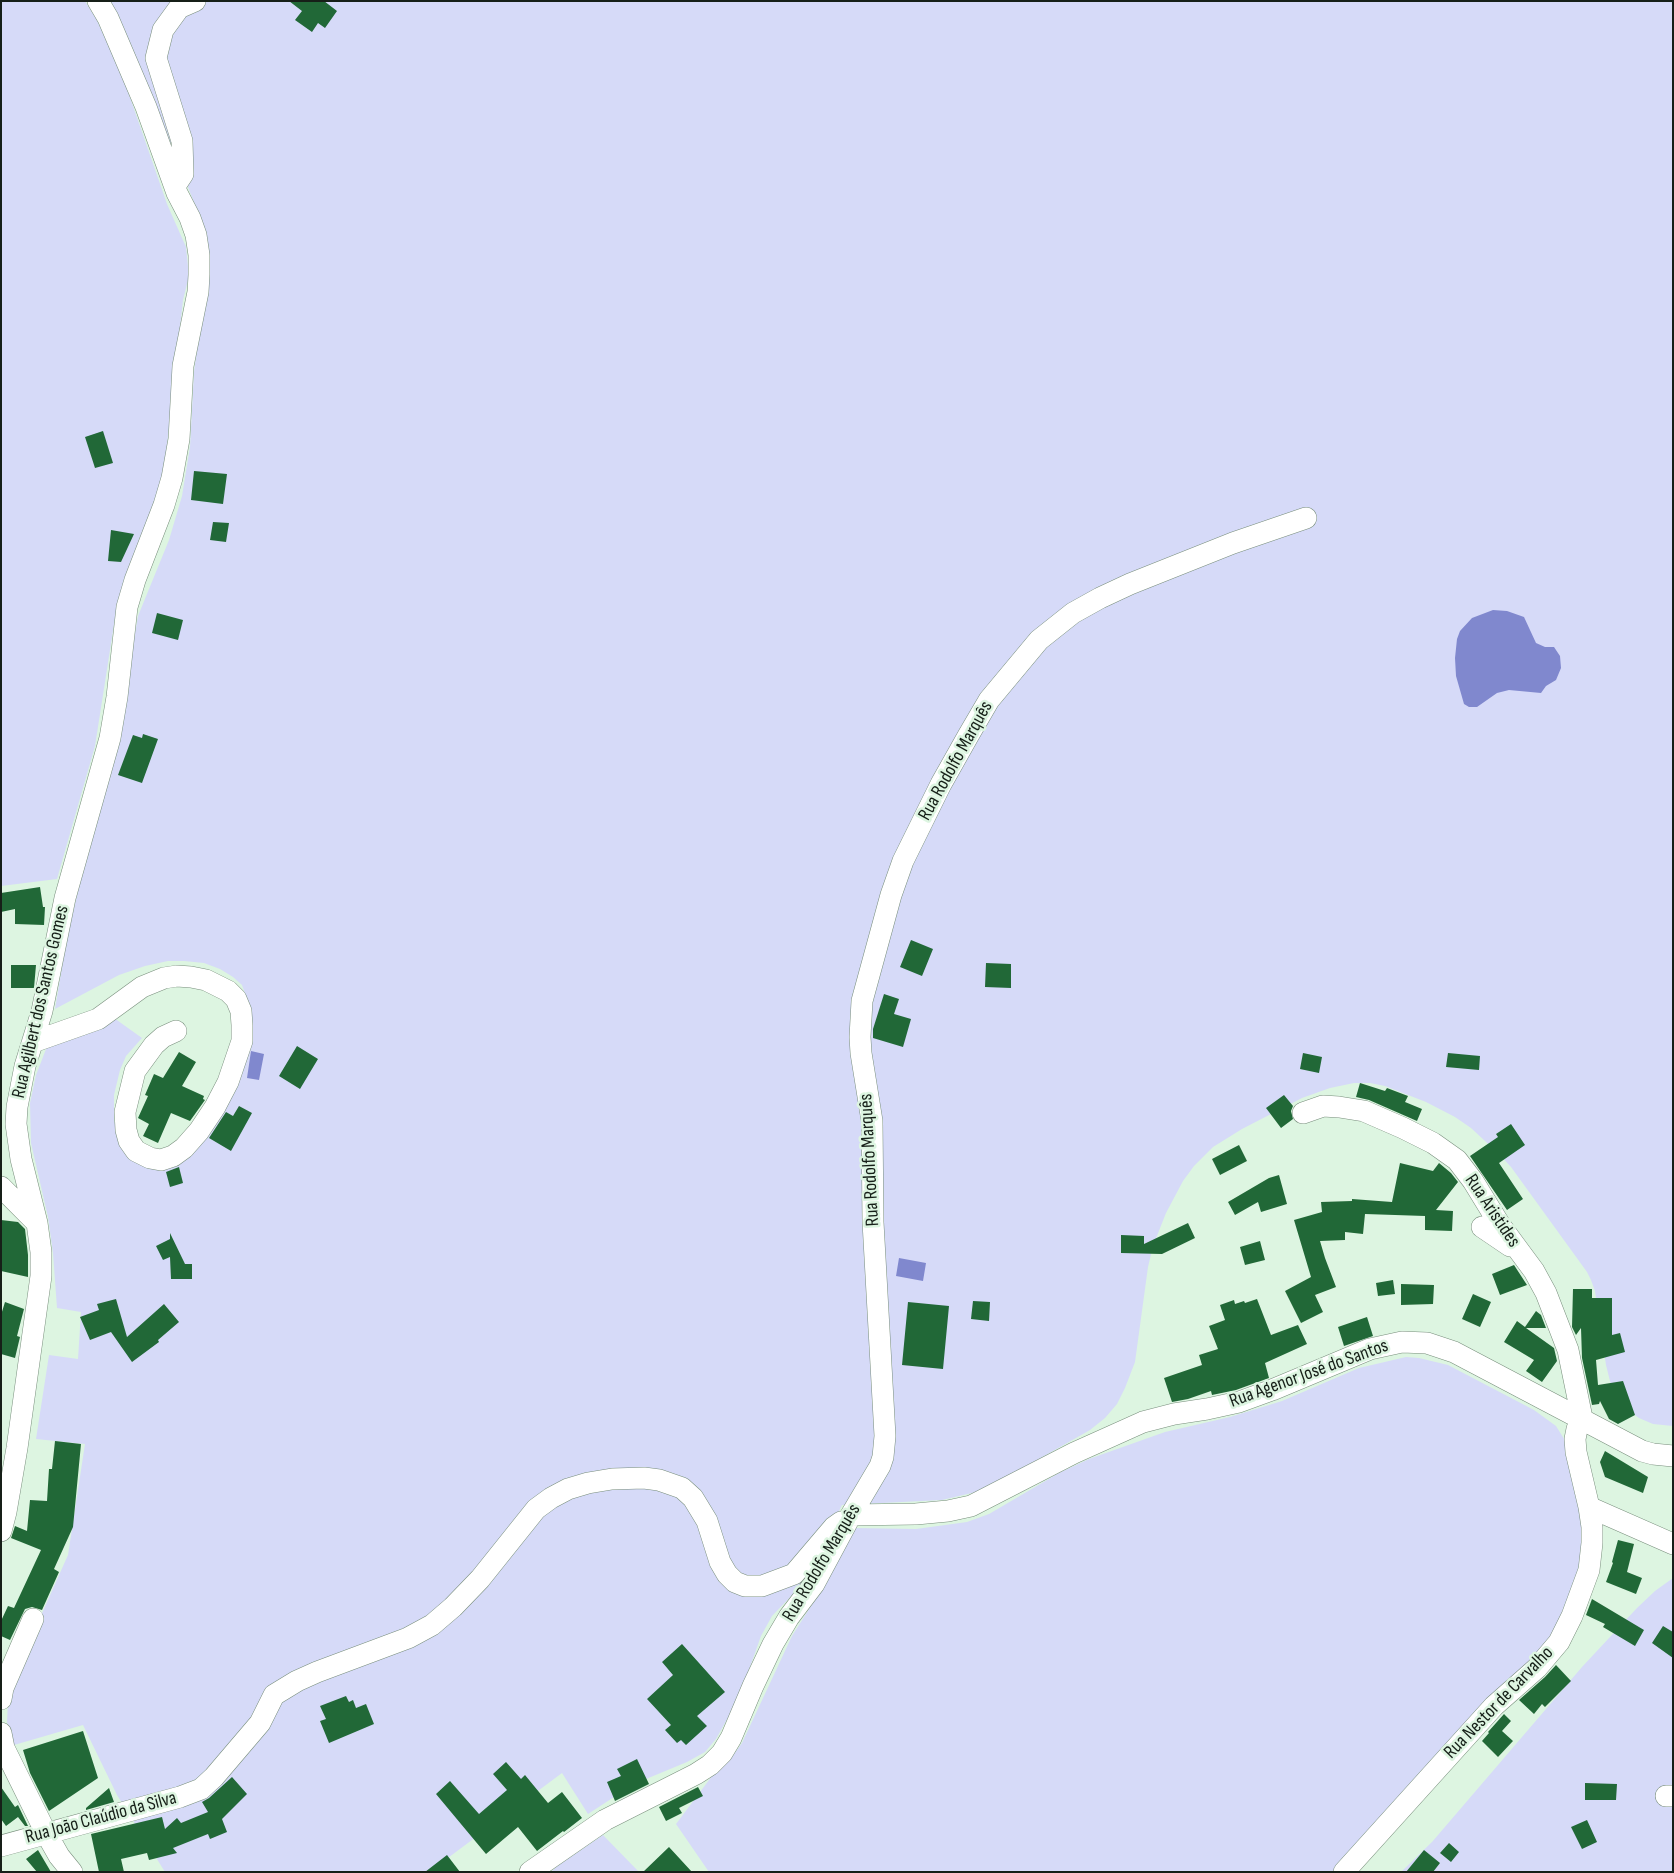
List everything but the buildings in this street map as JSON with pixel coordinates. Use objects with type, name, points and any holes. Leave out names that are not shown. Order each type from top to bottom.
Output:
[{"type":"street","name":"Rua Agilbert dos Santos Gomes","points":[[4,1522],[36,1322],[41,1276],[41,1252],[37,1223],[21,1159],[16,1124],[20,1087],[42,1010],[65,898],[110,738],[127,607],[172,478],[179,439],[182,366],[198,284],[199,255],[196,235],[174,186],[146,106],[108,18],[98,1]]},
{"type":"street","points":[[174,186],[183,174],[182,141],[156,58],[164,30],[179,8],[195,1]]},
{"type":"street","name":"Rua Rodolfo Marquês","points":[[530,1872],[604,1820],[696,1774],[722,1754],[773,1644],[789,1617],[814,1584],[880,1466],[883,1457],[884,1441],[873,1222],[872,1121],[860,1053],[862,1001],[872,957],[890,895],[903,861],[941,784],[989,700],[1039,640],[1073,613],[1130,584],[1232,543],[1306,518]]},
{"type":"street","points":[[33,1042],[98,1019],[128,996],[151,982],[164,978],[177,976],[191,977],[217,984],[228,991],[236,999],[242,1025],[242,1041],[228,1082],[215,1107],[199,1131],[184,1148],[173,1156],[161,1160],[150,1158],[136,1151],[129,1141],[124,1112],[135,1071],[154,1045],[163,1037],[176,1031]]},
{"type":"street","name":"Rua Aristides","points":[[1303,1113],[1323,1106],[1358,1110],[1403,1128],[1433,1143],[1457,1160],[1542,1286],[1556,1316],[1568,1350],[1582,1418]]},
{"type":"street","points":[[1,1187],[37,1223]]},
{"type":"street","points":[[1482,1227],[1520,1253]]},
{"type":"street","name":"Rua Agenor José do Santos","points":[[851,1515],[916,1514],[948,1511],[971,1506],[1074,1453],[1144,1422],[1174,1414],[1239,1402],[1370,1348],[1402,1342],[1427,1343],[1454,1352],[1642,1451],[1673,1456]]},
{"type":"street","name":"Rua Nestor de Carvalho","points":[[1344,1872],[1494,1706],[1537,1668],[1559,1642],[1572,1616],[1588,1570],[1592,1543],[1589,1506],[1576,1452],[1575,1439],[1582,1418]]},
{"type":"street","name":"Rua João Claúdio da Silva","points":[[1,1846],[180,1797],[201,1789],[214,1777],[260,1723],[274,1695],[317,1672],[408,1638],[432,1625],[453,1607],[480,1579],[536,1509],[550,1498],[568,1489],[612,1479],[644,1478],[659,1480],[682,1488],[693,1498],[707,1521],[720,1562],[727,1574],[736,1582],[745,1586],[762,1586],[794,1574],[834,1527],[851,1515]]},
{"type":"street","points":[[1589,1506],[1673,1544]]},
{"type":"street","points":[[1,1699],[33,1619]]},
{"type":"street","points":[[1,1734],[4,1748],[46,1833],[59,1856],[72,1872]]},
{"type":"shaded area","points":[[1,1],[85,1],[97,20],[124,80],[167,204],[186,247],[189,276],[183,300],[164,472],[115,618],[95,746],[57,879],[1,886]]},
{"type":"shaded area","points":[[106,1],[1673,1],[1673,1426],[1653,1424],[1639,1418],[1632,1413],[1611,1385],[1606,1365],[1595,1291],[1591,1280],[1511,1167],[1499,1154],[1471,1128],[1455,1117],[1426,1102],[1385,1086],[1370,1083],[1354,1083],[1330,1088],[1302,1098],[1242,1129],[1213,1147],[1194,1166],[1183,1181],[1166,1213],[1153,1246],[1148,1267],[1135,1362],[1117,1404],[1105,1418],[1090,1430],[993,1485],[976,1492],[942,1500],[842,1505],[810,1570],[798,1589],[772,1616],[761,1636],[739,1698],[716,1739],[705,1752],[687,1762],[634,1784],[588,1814],[562,1773],[429,1872],[165,1872],[117,1795],[83,1725],[14,1745],[7,1722],[8,1702],[18,1667],[68,1555],[85,1444],[36,1439],[49,1355],[78,1359],[81,1312],[57,1308],[48,1217],[31,1143],[30,1103],[36,1075],[48,1044],[114,1018],[142,1038],[126,1056],[120,1070],[114,1095],[114,1119],[117,1135],[128,1156],[196,1146],[246,996],[242,985],[220,969],[204,963],[168,961],[145,966],[119,975],[55,1009],[66,943],[130,662],[138,616],[169,540],[182,496],[190,447],[194,372],[201,318],[201,220],[145,79]]},
{"type":"shaded area","points":[[1406,1357],[1448,1365],[1534,1410],[1556,1426],[1566,1442],[1580,1500],[1582,1538],[1580,1560],[1576,1577],[1551,1640],[1332,1872],[709,1872],[676,1824],[715,1772],[729,1761],[742,1743],[792,1636],[816,1598],[854,1528],[916,1529],[967,1522],[989,1514],[1059,1473],[1089,1459],[1165,1432],[1230,1417],[1282,1401],[1359,1368]]},
{"type":"shaded area","points":[[1673,1578],[1673,1872],[1401,1872],[1432,1842],[1582,1667],[1637,1608],[1655,1591]]},
{"type":"shaded area","points":[[603,1835],[639,1872],[551,1872],[556,1867]]},
{"type":"water","points":[[1493,610],[1507,611],[1524,617],[1536,643],[1545,647],[1554,647],[1560,656],[1561,668],[1556,680],[1546,686],[1541,693],[1509,690],[1497,693],[1477,707],[1469,707],[1464,704],[1456,676],[1457,639],[1460,631],[1472,618]]},
{"type":"water","points":[[251,1051],[264,1054],[259,1080],[247,1078]]},
{"type":"water","points":[[899,1258],[926,1263],[923,1281],[896,1276]]}]
